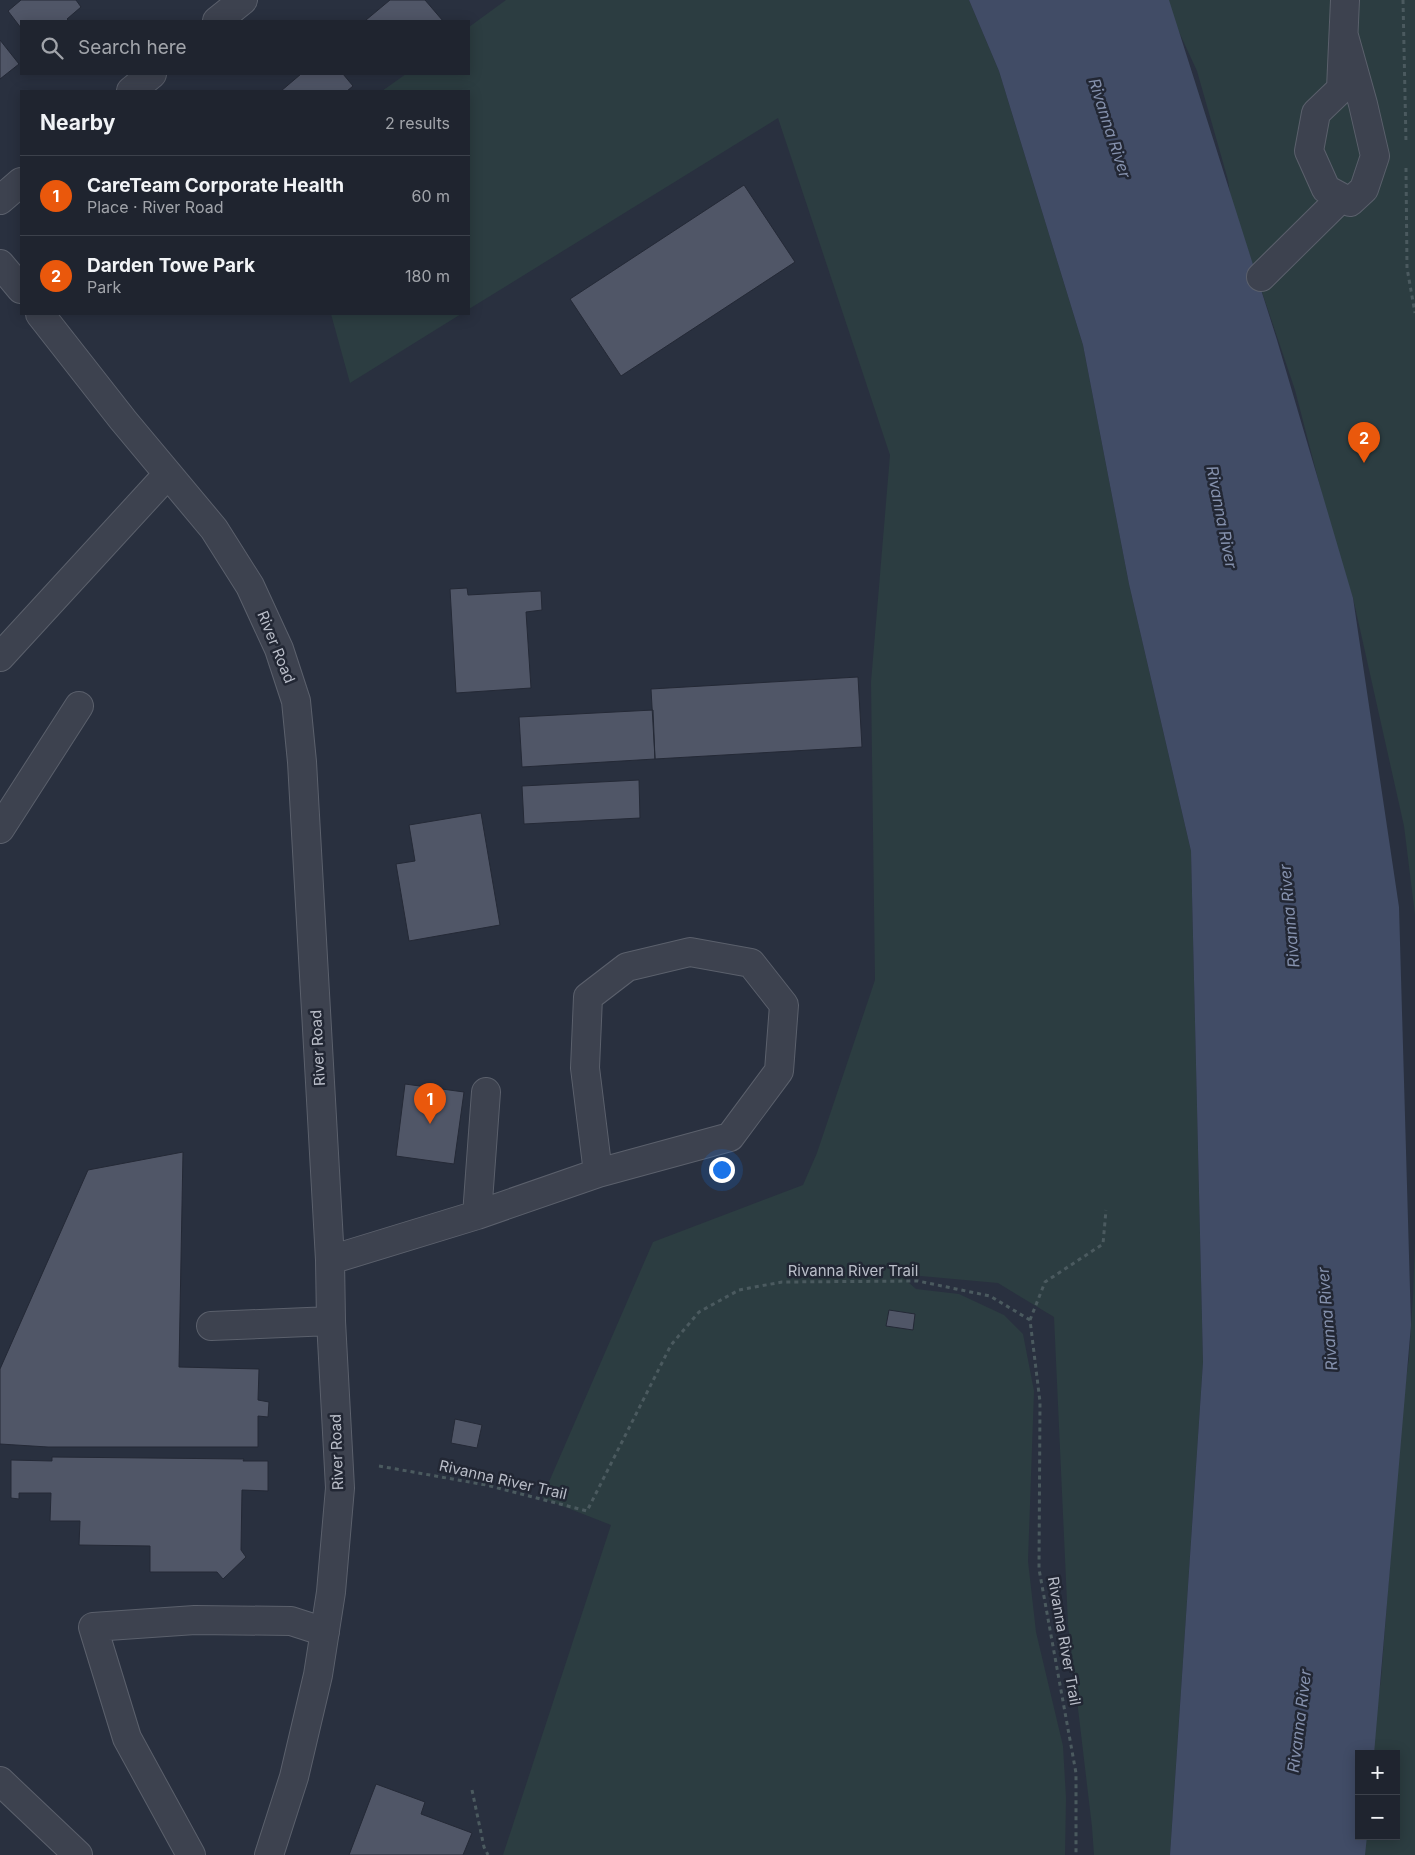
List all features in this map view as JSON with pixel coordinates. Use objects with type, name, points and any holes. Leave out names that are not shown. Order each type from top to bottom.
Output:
[{"type":"street","points":[[218,20],[243,0]]},
{"type":"street","points":[[1344,36],[1364,104],[1375,156],[1364,190],[1350,202],[1326,190],[1309,151],[1316,113],[1342,89],[1345,0]]},
{"type":"street","points":[[131,90],[151,75]]},
{"type":"street","points":[[0,200],[20,183]]},
{"type":"street","points":[[1261,277],[1342,198]]},
{"type":"street","points":[[0,264],[20,288]]},
{"type":"street","name":"River Road","points":[[41,315],[123,420],[214,529],[250,586],[279,649],[296,701],[302,762],[330,1260],[331,1321],[340,1488],[331,1592],[318,1675],[294,1778],[269,1855]]},
{"type":"street","points":[[0,658],[168,474]]},
{"type":"street","points":[[0,828],[79,706]]},
{"type":"street","points":[[330,1260],[477,1215],[598,1172],[730,1137],[779,1071],[784,1005],[751,963],[690,952],[627,967],[588,997],[585,1068],[598,1172]]},
{"type":"street","points":[[477,1215],[486,1092]]},
{"type":"street","points":[[211,1326],[331,1321]]},
{"type":"street","points":[[191,1855],[127,1738],[93,1627],[195,1620],[291,1621],[325,1632]]},
{"type":"street","points":[[0,1781],[78,1855]]},
{"type":"path","points":[[1030,1320],[1045,1282],[1103,1244],[1106,1210]]},
{"type":"path","name":"Rivanna River Trail","points":[[379,1466],[486,1485],[587,1511],[671,1346],[699,1312],[739,1290],[782,1282],[918,1281],[990,1296],[1030,1320],[1040,1402],[1039,1569],[1076,1773],[1076,1855]]},
{"type":"path","points":[[472,1790],[484,1847],[488,1855]]},
{"type":"shaded area","points":[[506,0],[969,0],[999,71],[1083,345],[1129,584],[1191,851],[1203,1362],[1170,1855],[1094,1855],[1068,1624],[1054,1317],[998,1283],[899,1274],[916,1289],[959,1294],[1004,1315],[1023,1334],[1034,1391],[1028,1561],[1036,1632],[1063,1746],[1066,1798],[1065,1855],[503,1855],[611,1525],[542,1498],[653,1242],[803,1185],[817,1153],[875,980],[871,682],[890,455],[778,118],[470,308],[470,90],[383,90],[405,75],[470,75],[470,26]]},
{"type":"shaded area","points":[[1167,0],[1415,0],[1415,915],[1404,826],[1353,598],[1339,560],[1295,390],[1231,200],[1228,180],[1197,71],[1171,18]]},
{"type":"shaded area","points":[[331,315],[459,315],[350,383]]},
{"type":"shaded area","points":[[1415,1241],[1415,1855],[1365,1855],[1365,1840],[1400,1840],[1400,1750],[1371,1750],[1381,1679],[1402,1408],[1409,1358]]},
{"type":"water","name":"Rivanna River","points":[[969,0],[1169,0],[1277,340],[1353,598],[1399,907],[1411,1325],[1374,1750],[1355,1750],[1355,1840],[1367,1840],[1365,1855],[1170,1855],[1203,1362],[1191,851],[1129,584],[1083,345],[999,71]]},
{"type":"building","points":[[21,0],[76,0],[81,7],[68,20],[20,20],[20,27],[8,11]]},
{"type":"building","points":[[390,0],[425,0],[442,20],[366,20]]},
{"type":"building","points":[[0,40],[19,64],[0,79]]},
{"type":"building","points":[[300,75],[344,75],[353,86],[348,90],[282,90]]},
{"type":"building","points":[[744,185],[795,262],[621,376],[570,299]]},
{"type":"building","points":[[467,588],[468,595],[541,591],[542,610],[526,612],[531,688],[456,693],[450,589]]},
{"type":"building","points":[[858,677],[862,747],[655,759],[651,689]]},
{"type":"building","points":[[653,710],[655,759],[522,767],[519,717]]},
{"type":"building","points":[[639,780],[640,818],[524,824],[522,786]]},
{"type":"building","points":[[481,813],[500,925],[409,941],[396,864],[415,861],[409,825]]},
{"type":"building","points":[[405,1084],[464,1092],[454,1164],[396,1156]]},
{"type":"building","points":[[183,1152],[179,1367],[259,1369],[258,1400],[269,1402],[268,1417],[258,1416],[258,1447],[48,1447],[0,1444],[0,1369],[88,1170]]},
{"type":"building","points":[[889,1310],[915,1314],[913,1330],[886,1326]]},
{"type":"building","points":[[455,1419],[482,1425],[477,1448],[451,1443]]},
{"type":"building","points":[[52,1457],[244,1459],[243,1461],[268,1461],[268,1491],[242,1490],[241,1550],[246,1557],[223,1579],[217,1572],[150,1572],[150,1546],[79,1545],[80,1521],[50,1521],[51,1493],[19,1493],[19,1499],[11,1498],[11,1460],[52,1461]]},
{"type":"building","points":[[376,1784],[425,1802],[421,1814],[472,1833],[463,1855],[349,1855]]},
{"type":"place","name":"Darden Towe Park","points":[[1364,463]]},
{"type":"place","name":"CareTeam Corporate Health","points":[[430,1124]]}]
